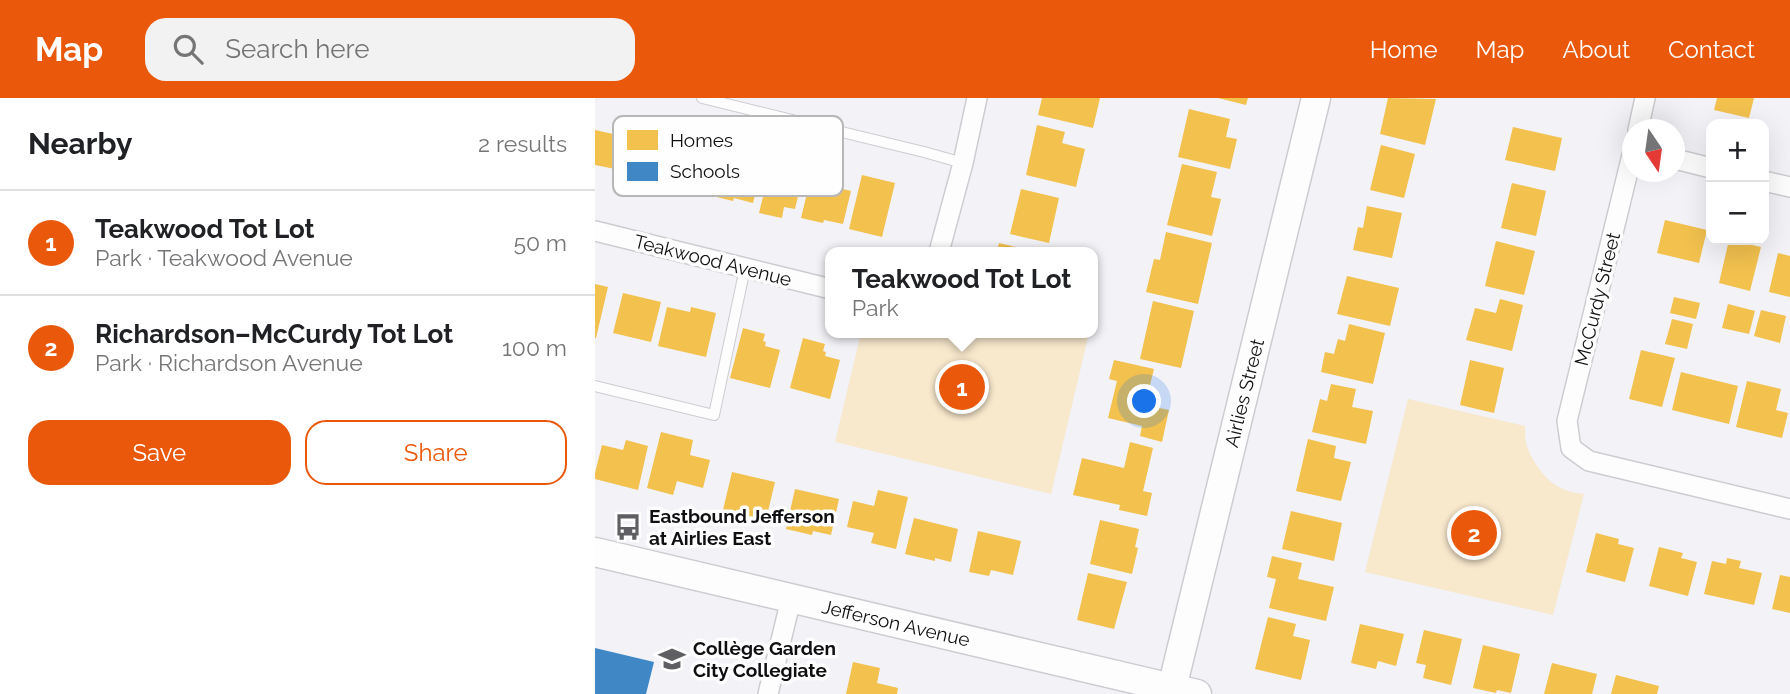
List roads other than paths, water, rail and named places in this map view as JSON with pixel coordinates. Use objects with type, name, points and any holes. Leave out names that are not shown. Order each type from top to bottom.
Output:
[{"type":"street","points":[[940,247],[977,98]]},
{"type":"street","name":"Airlies Street","points":[[1184,691],[1317,98]]},
{"type":"street","points":[[1640,119],[1645,98]]},
{"type":"street","points":[[1685,162],[1706,167]]},
{"type":"street","name":"McCurdy Street","points":[[1625,182],[1567,421],[1571,448],[1589,461],[1790,509]]},
{"type":"street","points":[[1768,182],[1790,187]]},
{"type":"street","name":"Teakwood Avenue","points":[[595,231],[825,288]]},
{"type":"street","name":"Jefferson Avenue","points":[[595,552],[1184,691]]},
{"type":"street","points":[[768,694],[791,599]]},
{"type":"lane","points":[[702,98],[776,116]]},
{"type":"lane","points":[[843,132],[963,163]]},
{"type":"lane","points":[[595,386],[714,415],[745,268]]},
{"type":"place","name":"Teakwood Tot Lot","points":[[962,387]]},
{"type":"place","name":"Eastbound Jefferson at Airlies East","points":[[628,527]]},
{"type":"place","name":"Richardson–McCurdy Tot Lot","points":[[1474,533]]},
{"type":"place","name":"Collège Garden City Collegiate","points":[[672,659]]}]
